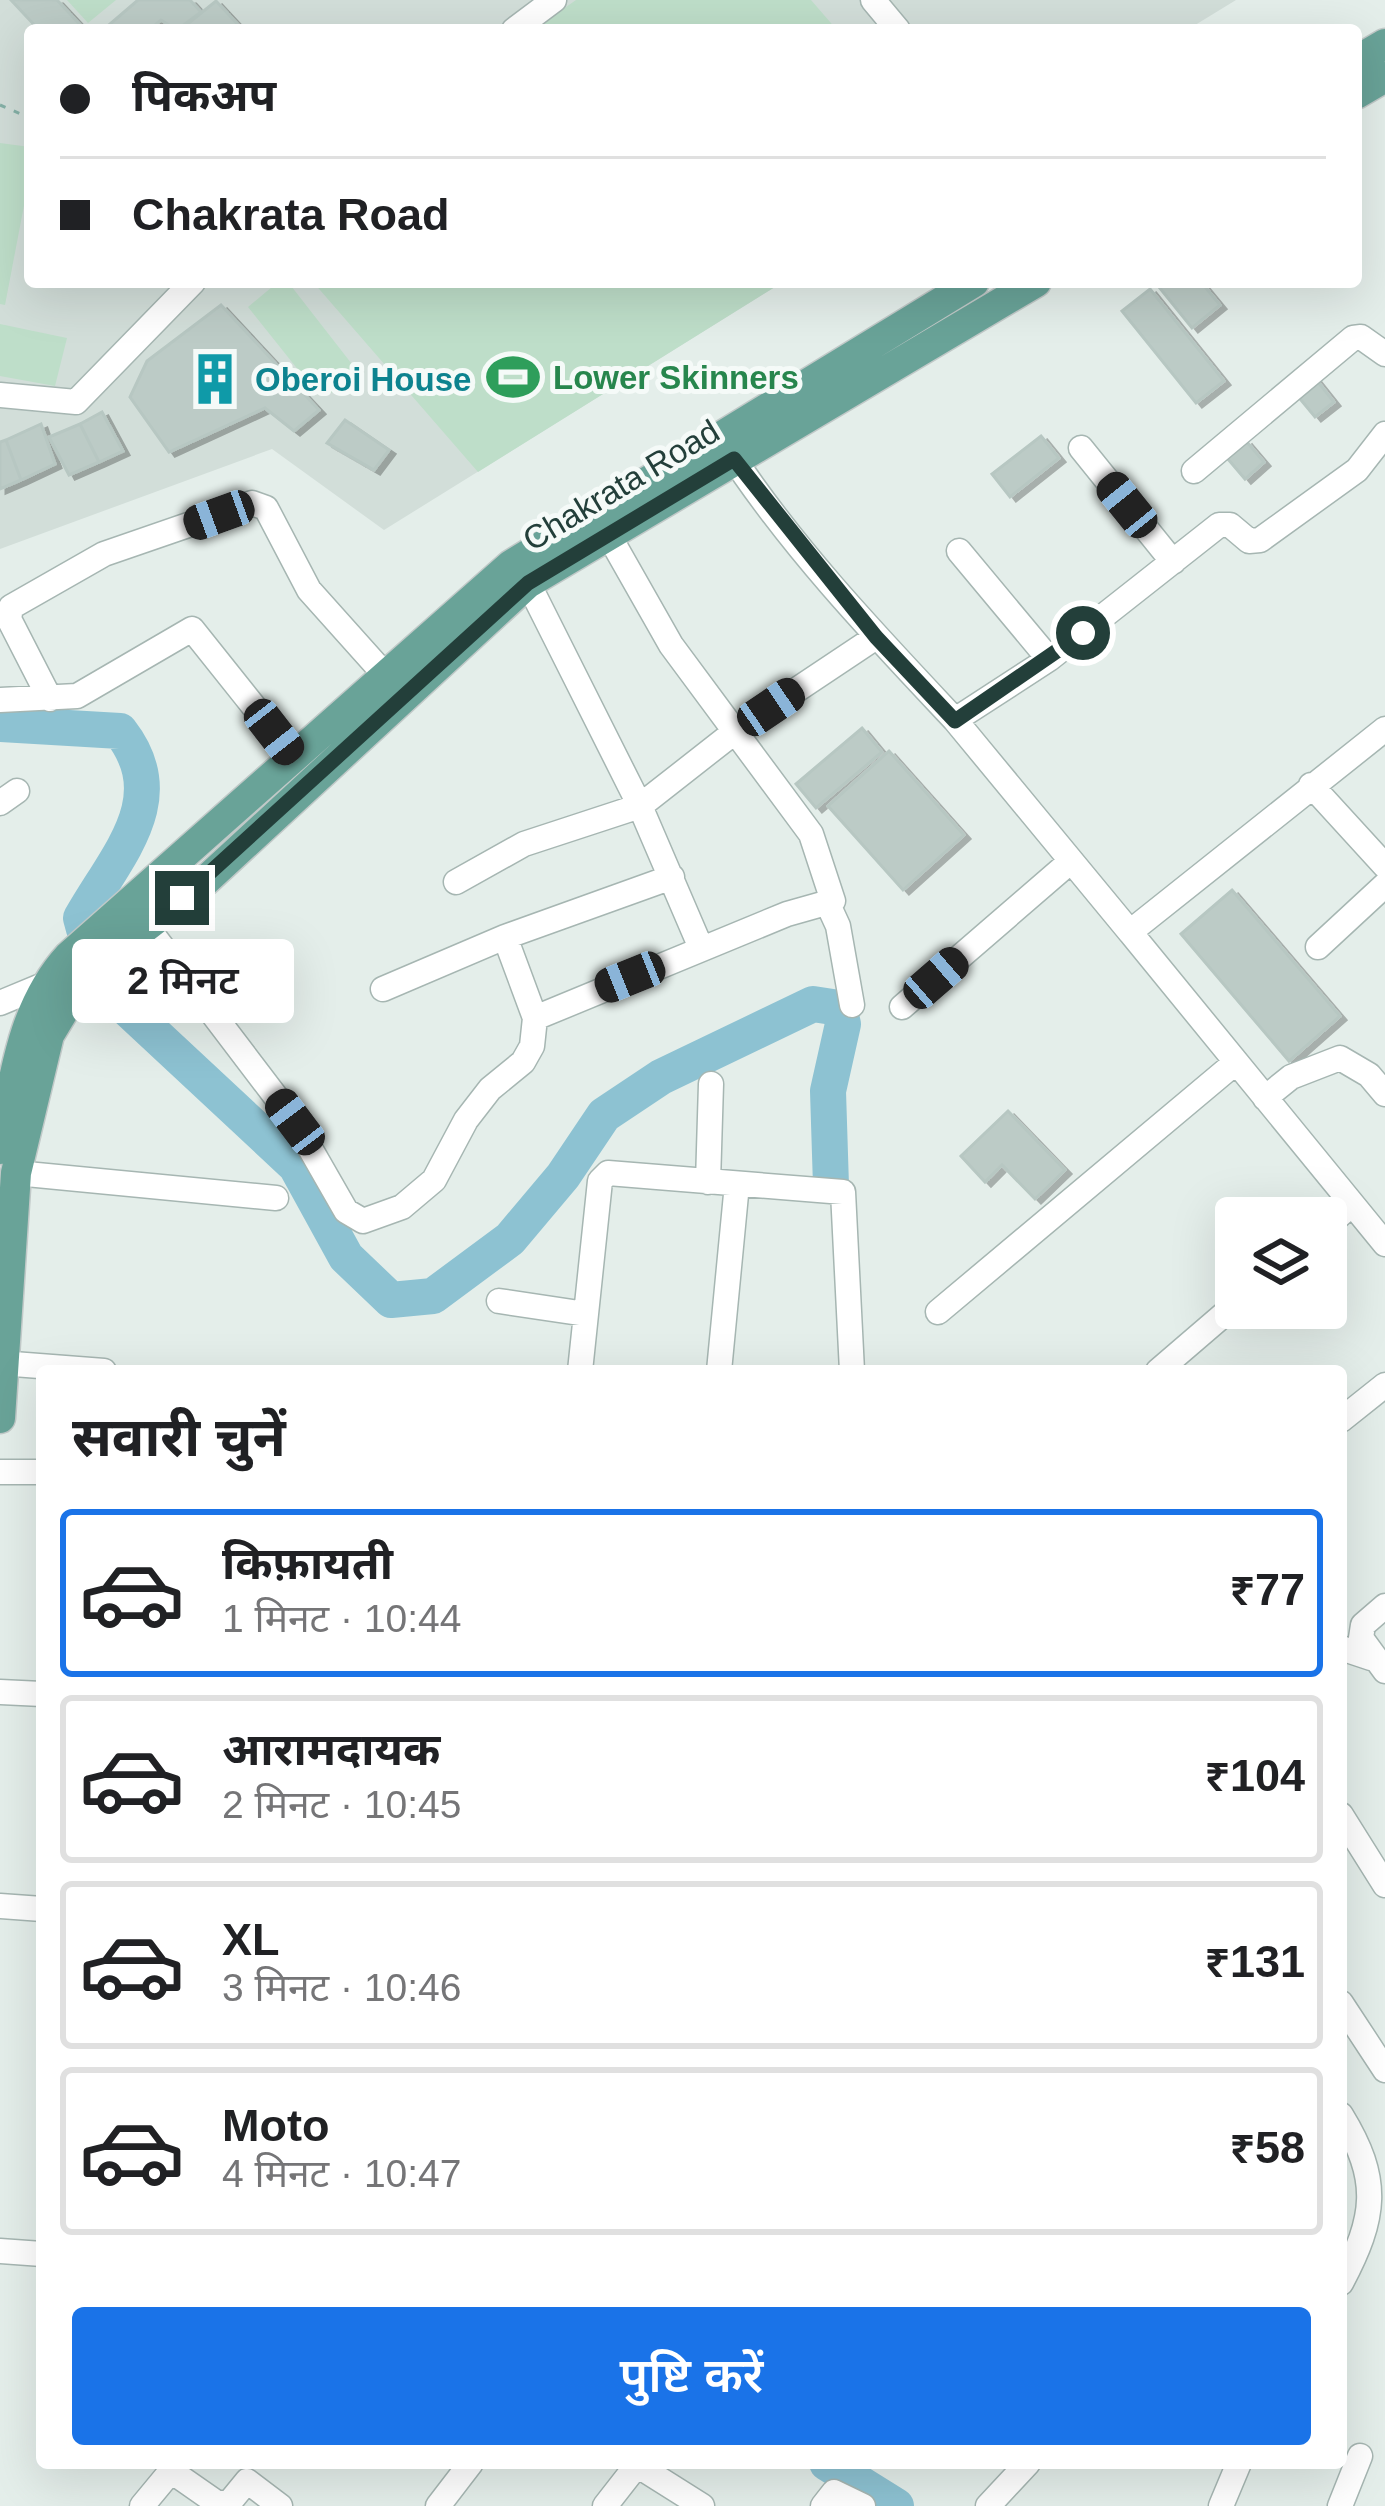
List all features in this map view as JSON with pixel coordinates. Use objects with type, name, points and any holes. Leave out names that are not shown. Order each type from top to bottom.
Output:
[{"type":"main road","name":"Chakrata Road","points":[[0,1418],[8,1161],[24,1038],[44,983],[138,915],[205,880],[528,583],[608,534],[965,288]]},
{"type":"main road","name":"Chakrata Road","points":[[8,1161],[49,1035],[88,972],[138,915],[295,758],[511,565],[1025,288]]},
{"type":"street","points":[[522,24],[554,0]]},
{"type":"street","points":[[873,0],[893,24]]},
{"type":"street","points":[[0,395],[76,403],[188,288]]},
{"type":"street","points":[[1194,472],[1353,338],[1361,337],[1385,354]]},
{"type":"street","points":[[955,721],[1049,659],[1225,523],[1249,541],[1261,540],[1357,470],[1385,434]]},
{"type":"street","points":[[727,448],[876,637],[955,721],[1352,1204],[1383,1235]]},
{"type":"street","points":[[1081,448],[1173,562]]},
{"type":"street","points":[[50,699],[9,619],[10,607],[104,554],[252,503],[266,508],[309,590],[386,676]]},
{"type":"street","points":[[535,1018],[835,896],[817,843],[671,645],[608,534]]},
{"type":"street","points":[[958,551],[1049,659]]},
{"type":"street","points":[[528,583],[640,806],[701,948]]},
{"type":"street","points":[[0,700],[50,699],[92,690],[191,629],[295,758]]},
{"type":"street","points":[[771,707],[876,637]]},
{"type":"street","points":[[1130,932],[1385,729]]},
{"type":"street","points":[[456,882],[524,844],[640,806],[737,730]]},
{"type":"street","points":[[1311,785],[1385,866]]},
{"type":"street","points":[[902,1007],[1071,860]]},
{"type":"street","points":[[383,989],[505,937],[671,877]]},
{"type":"street","points":[[1318,947],[1385,885]]},
{"type":"street","points":[[827,902],[838,926],[852,1005]]},
{"type":"street","points":[[138,915],[295,1122],[346,1211],[363,1221],[402,1207],[434,1180],[466,1120],[490,1089],[523,1062],[532,1046],[535,1018],[505,937]]},
{"type":"street","points":[[0,1003],[44,983],[88,972]]},
{"type":"street","points":[[1265,1099],[1291,1077],[1340,1058],[1350,1060],[1385,1094]]},
{"type":"street","points":[[938,1312],[1235,1063]]},
{"type":"street","points":[[707,1182],[711,1084]]},
{"type":"street","points":[[8,1161],[276,1198]]},
{"type":"street","points":[[581,1365],[603,1176],[843,1192],[852,1365]]},
{"type":"street","points":[[720,1365],[737,1184]]},
{"type":"street","points":[[1347,1208],[1352,1204]]},
{"type":"street","points":[[500,1301],[586,1313]]},
{"type":"street","points":[[1165,1365],[1215,1322]]},
{"type":"street","points":[[2,1363],[36,1366]]},
{"type":"street","points":[[1347,1415],[1385,1385]]},
{"type":"street","points":[[0,1472],[36,1472]]},
{"type":"street","points":[[1378,1665],[1361,1637],[1363,1625],[1385,1606]]},
{"type":"street","points":[[1347,1651],[1378,1665]]},
{"type":"street","points":[[0,1691],[36,1694]]},
{"type":"street","points":[[1347,1832],[1385,1885]]},
{"type":"street","points":[[0,1906],[36,1909]]},
{"type":"street","points":[[1347,2012],[1385,2070]]},
{"type":"street","points":[[1347,2127],[1368,2167],[1371,2196],[1369,2223],[1347,2270]]},
{"type":"street","points":[[0,2251],[36,2254]]},
{"type":"street","points":[[1340,2506],[1360,2456]]},
{"type":"street","points":[[438,2506],[466,2469]]},
{"type":"street","points":[[605,2506],[634,2469]]},
{"type":"street","points":[[643,2469],[702,2506]]},
{"type":"street","points":[[988,2506],[1018,2469]]},
{"type":"street","points":[[1221,2506],[1236,2469]]},
{"type":"street","points":[[142,2506],[171,2471],[217,2504],[229,2503],[247,2481],[280,2506]]},
{"type":"street","points":[[823,2506],[834,2492],[862,2506]]},
{"type":"shaded area","points":[[0,0],[1236,0],[1197,24],[24,24],[24,288],[773,288],[384,530],[272,449],[0,549]]},
{"type":"green space","points":[[67,0],[116,0],[88,23]]},
{"type":"green space","points":[[576,0],[811,0],[832,24],[542,24]]},
{"type":"green space","points":[[0,143],[24,146],[24,205],[5,305],[0,304]]},
{"type":"green space","points":[[271,288],[293,288],[355,368],[348,394],[315,391],[248,307]]},
{"type":"green space","name":"Lower Skinners","points":[[318,288],[773,288],[478,472]]},
{"type":"green space","points":[[0,324],[67,338],[55,386],[0,376]]},
{"type":"building","points":[[11,0],[57,0],[79,24],[33,24]]},
{"type":"building","points":[[138,0],[190,0],[201,12],[185,24],[161,20],[156,24],[110,24]]},
{"type":"building","points":[[216,1],[237,24],[187,24]]},
{"type":"building","points":[[1160,288],[1206,288],[1220,305],[1192,328]]},
{"type":"building","points":[[1150,289],[1224,381],[1196,403],[1122,311]]},
{"type":"building","name":"Oberoi House","points":[[221,305],[319,410],[294,431],[265,408],[169,452],[130,397],[147,361]]},
{"type":"building","points":[[1310,372],[1334,402],[1315,417],[1291,388]]},
{"type":"building","points":[[102,412],[123,451],[99,462],[80,424]]},
{"type":"building","points":[[345,420],[389,450],[374,470],[327,443]]},
{"type":"building","points":[[41,424],[55,464],[21,480],[6,440]]},
{"type":"building","points":[[80,424],[99,462],[69,475],[49,437]]},
{"type":"building","points":[[1041,436],[1059,458],[1010,497],[992,474]]},
{"type":"building","points":[[6,440],[21,480],[0,489],[0,442]]},
{"type":"building","points":[[1246,441],[1264,462],[1245,479],[1227,458]]},
{"type":"building","points":[[862,728],[882,752],[816,808],[796,784]]},
{"type":"building","points":[[889,751],[964,835],[903,890],[828,806]]},
{"type":"building","points":[[1232,890],[1340,1016],[1289,1061],[1181,934]]},
{"type":"building","points":[[1008,1111],[1065,1170],[1035,1199],[1002,1165],[985,1182],[961,1156]]},
{"type":"waterway","points":[[0,724],[120,731],[135,756],[141,803],[124,848],[81,918],[84,929]]},
{"type":"waterway","points":[[108,978],[119,1001],[296,1166],[346,1257],[391,1300],[433,1296],[510,1239],[563,1176],[604,1115],[661,1077],[813,1004],[839,1008],[843,1024],[828,1091],[831,1186]]},
{"type":"waterway","points":[[837,2469],[896,2506]]},
{"type":"place","name":"Lower Skinners","points":[[513,377]]},
{"type":"place","name":"Oberoi House","points":[[215,379]]},
{"type":"route","points":[[182,898],[528,583],[734,459],[876,637],[955,721],[1083,633]]}]
